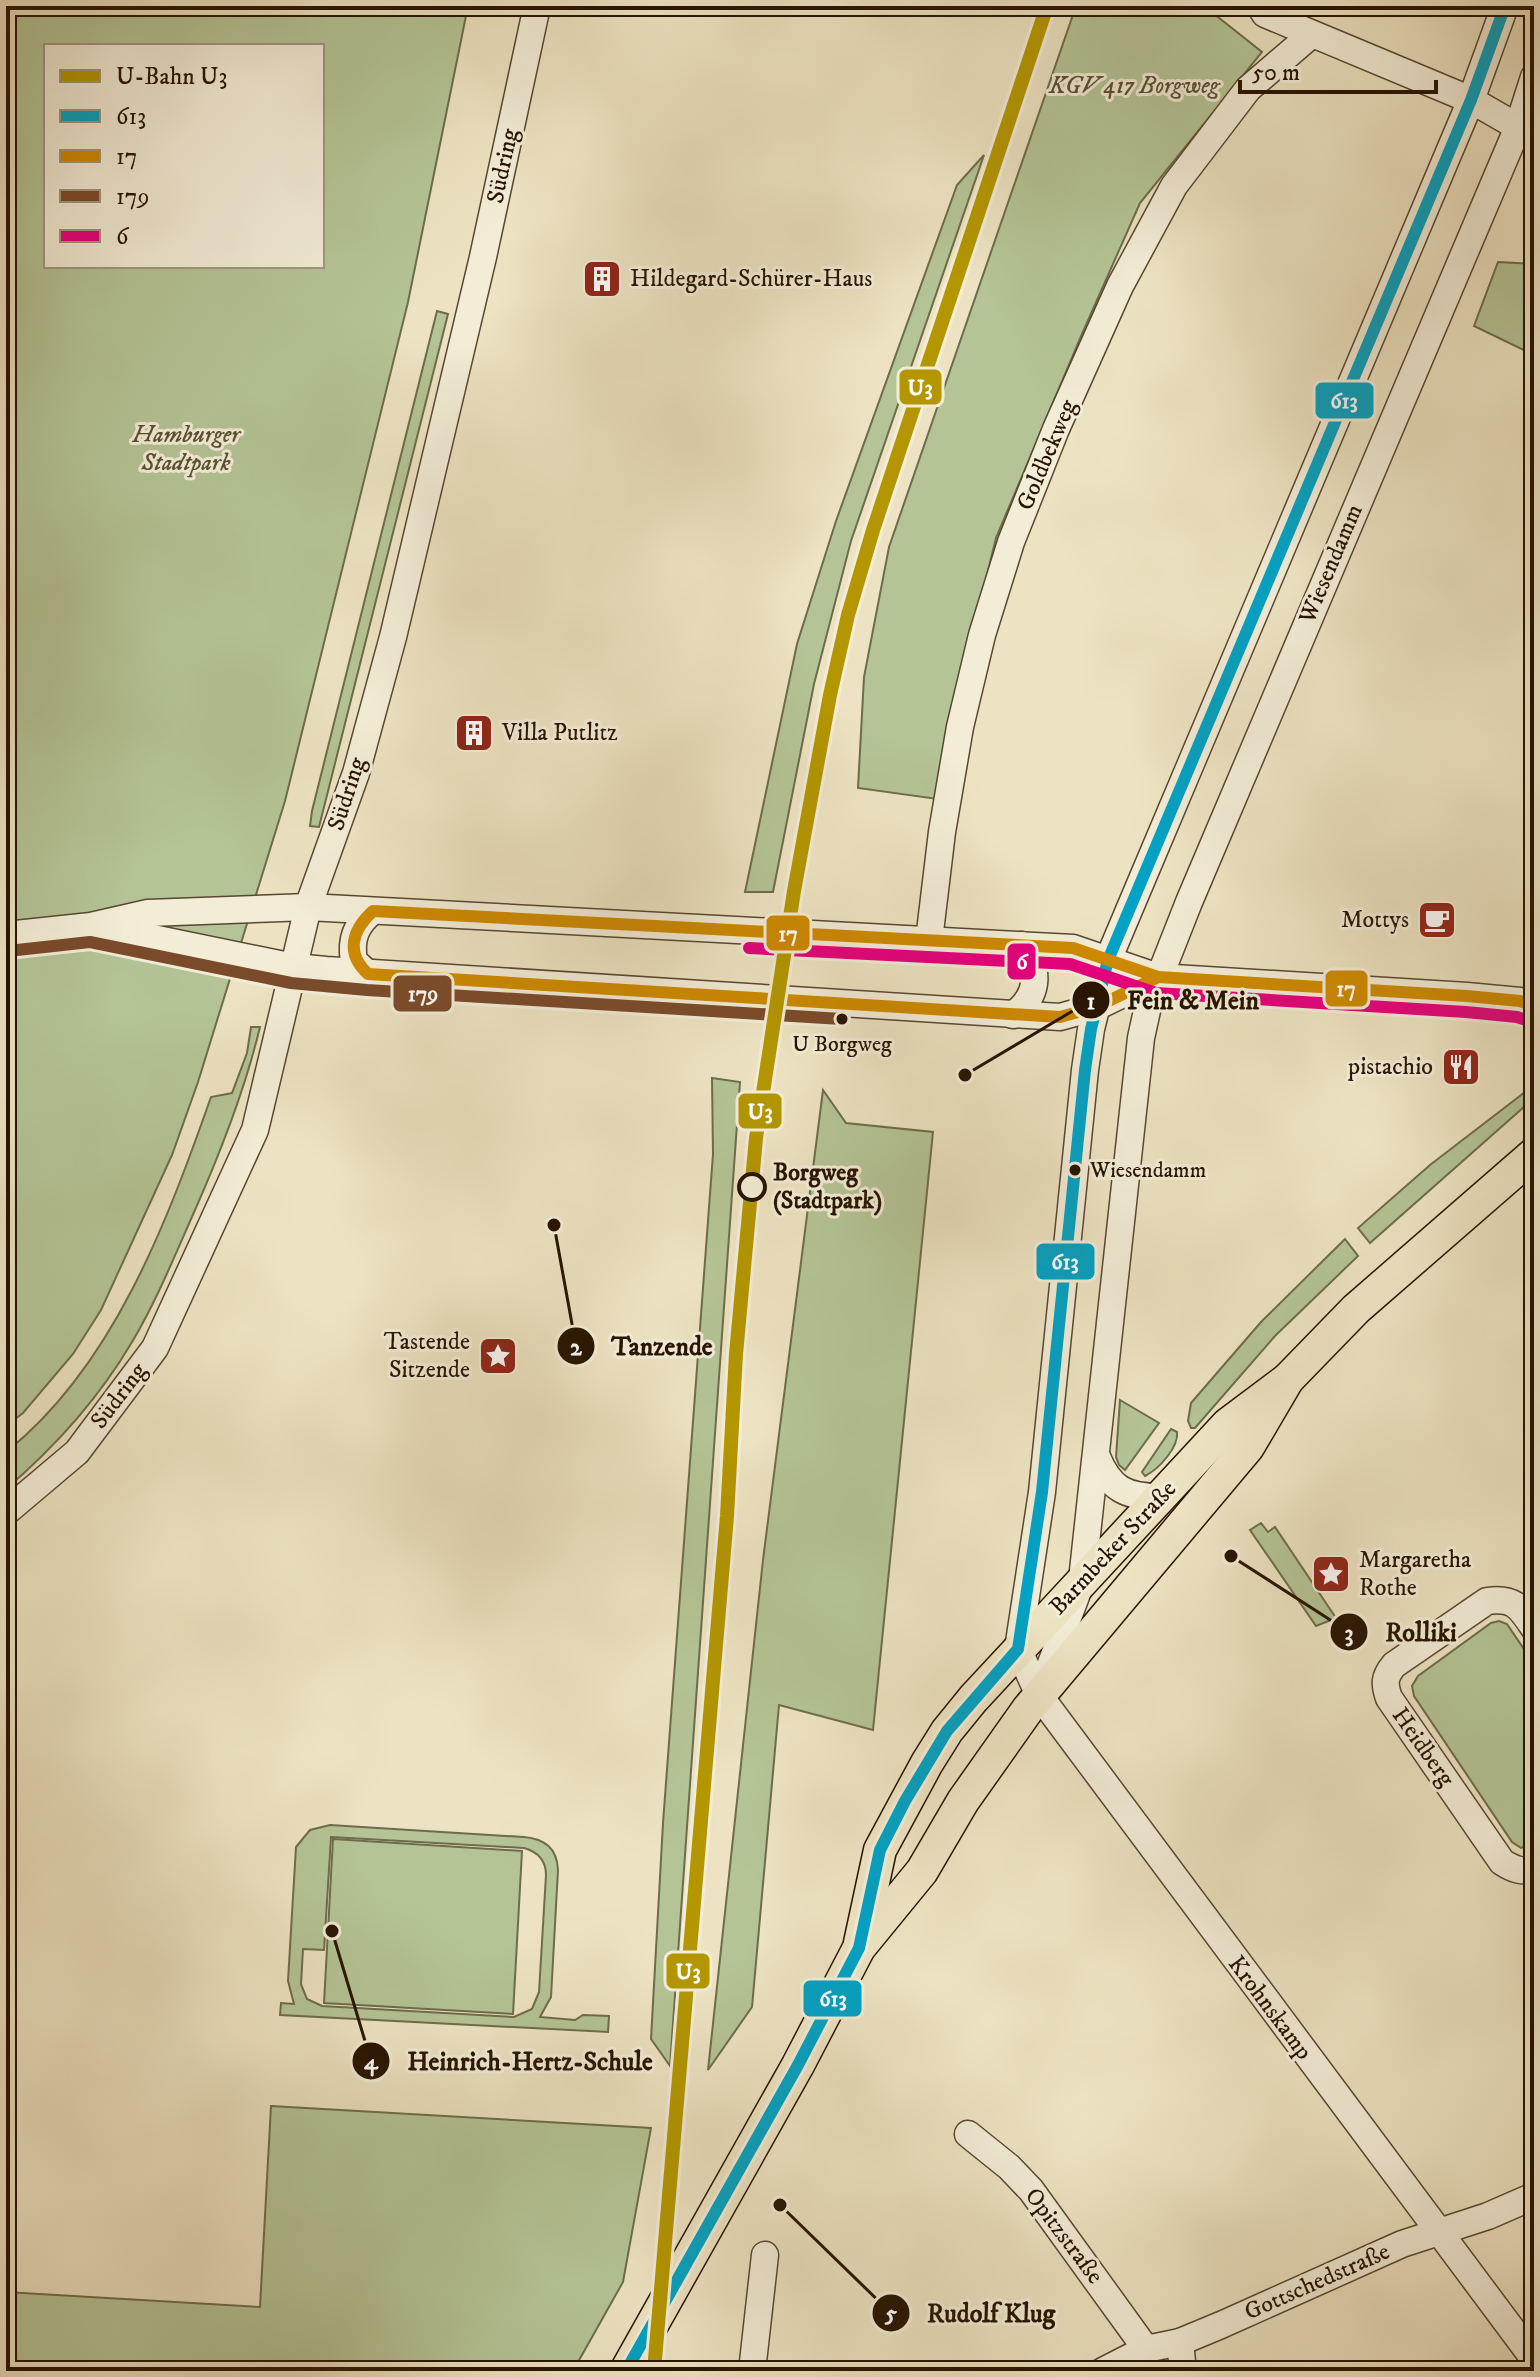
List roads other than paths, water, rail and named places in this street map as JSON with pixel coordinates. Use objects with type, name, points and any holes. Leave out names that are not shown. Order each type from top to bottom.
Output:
[{"type":"main road","name":"Barmbeker Straße","points":[[859,1948],[880,1850],[947,1731],[1018,1649],[1228,1424],[1288,1379],[1356,1309],[1534,1154]]},
{"type":"main road","name":"Barmbeker Straße","points":[[626,2371],[798,2065],[859,1948],[922,1871],[979,1776],[1039,1695],[1248,1447],[1288,1379]]},
{"type":"street","name":"Südring","points":[[6,1512],[77,1452],[155,1348],[255,1130],[308,907],[356,773],[393,637],[483,257],[537,6]]},
{"type":"street","points":[[1260,6],[1265,14],[1471,100],[1518,127]]},
{"type":"street","points":[[1018,1649],[1042,1492],[1085,1070],[1108,960],[1471,100],[1505,6]]},
{"type":"street","name":"Goldbekweg","points":[[929,940],[942,832],[960,727],[982,635],[1011,542],[1056,429],[1120,286],[1174,186],[1248,89],[1311,35]]},
{"type":"street","name":"Wiesendamm","points":[[1039,1695],[1082,1580],[1141,1038],[1148,1006],[1518,127],[1534,77]]},
{"type":"street","points":[[6,935],[91,926],[148,913],[308,907],[1073,948],[1158,977],[1529,1001]]},
{"type":"street","points":[[368,974],[354,961],[353,938],[357,927],[373,911]]},
{"type":"street","points":[[91,926],[294,967],[1013,1015],[1060,1017],[1096,1007],[1158,977]]},
{"type":"street","points":[[1013,1015],[1030,999],[1036,976],[1034,965],[1021,945]]},
{"type":"street","points":[[1097,1457],[1108,1480],[1117,1488],[1136,1495],[1160,1497]]},
{"type":"street","name":"Heidberg","points":[[1534,1628],[1512,1602],[1501,1599],[1487,1601],[1394,1665],[1386,1674],[1384,1685],[1389,1698],[1502,1862],[1513,1869],[1534,1870]]},
{"type":"street","name":"Krohnskamp","points":[[1018,1649],[1039,1695],[1534,2359]]},
{"type":"street","name":"Opitzstraße","points":[[968,2134],[1009,2167],[1031,2190],[1146,2349]]},
{"type":"street","name":"Gottschedstraße","points":[[1103,2371],[1146,2349],[1180,2342],[1402,2244],[1488,2216],[1534,2196]]},
{"type":"street","points":[[752,2371],[765,2255]]},
{"type":"street","points":[[1180,2342],[1183,2371]]},
{"type":"metro line","name":"U3","points":[[654,2371],[756,1138],[794,891],[848,615],[873,530],[1047,6]]},
{"type":"place","name":"Hildegard-Schürer-Haus","points":[[602,279]]},
{"type":"place","name":"Villa Putlitz","points":[[474,733]]},
{"type":"place","name":"Mottys","points":[[1437,920]]},
{"type":"place","name":"U Borgweg","points":[[842,1019]]},
{"type":"place","name":"pistachio","points":[[1461,1067]]},
{"type":"place","name":"Fein & Mein","points":[[965,1075]]},
{"type":"place","name":"Wiesendamm","points":[[1075,1170]]},
{"type":"place","name":"Borgweg (Stadtpark)","points":[[752,1187]]},
{"type":"place","name":"Tanzende","points":[[554,1225]]},
{"type":"place","name":"Tastende Sitzende","points":[[498,1356]]},
{"type":"place","name":"Rolliki","points":[[1231,1556]]},
{"type":"place","name":"Margaretha Rothe","points":[[1331,1574]]},
{"type":"place","name":"Heinrich-Hertz-Schule","points":[[332,1931]]},
{"type":"place","name":"Rudolf Klug","points":[[780,2205]]},
{"type":"park label","name":"KGV 417 Borgweg","points":[[1134,86]]},
{"type":"park label","name":"Hamburger Stadtpark","points":[[186,449]]}]
